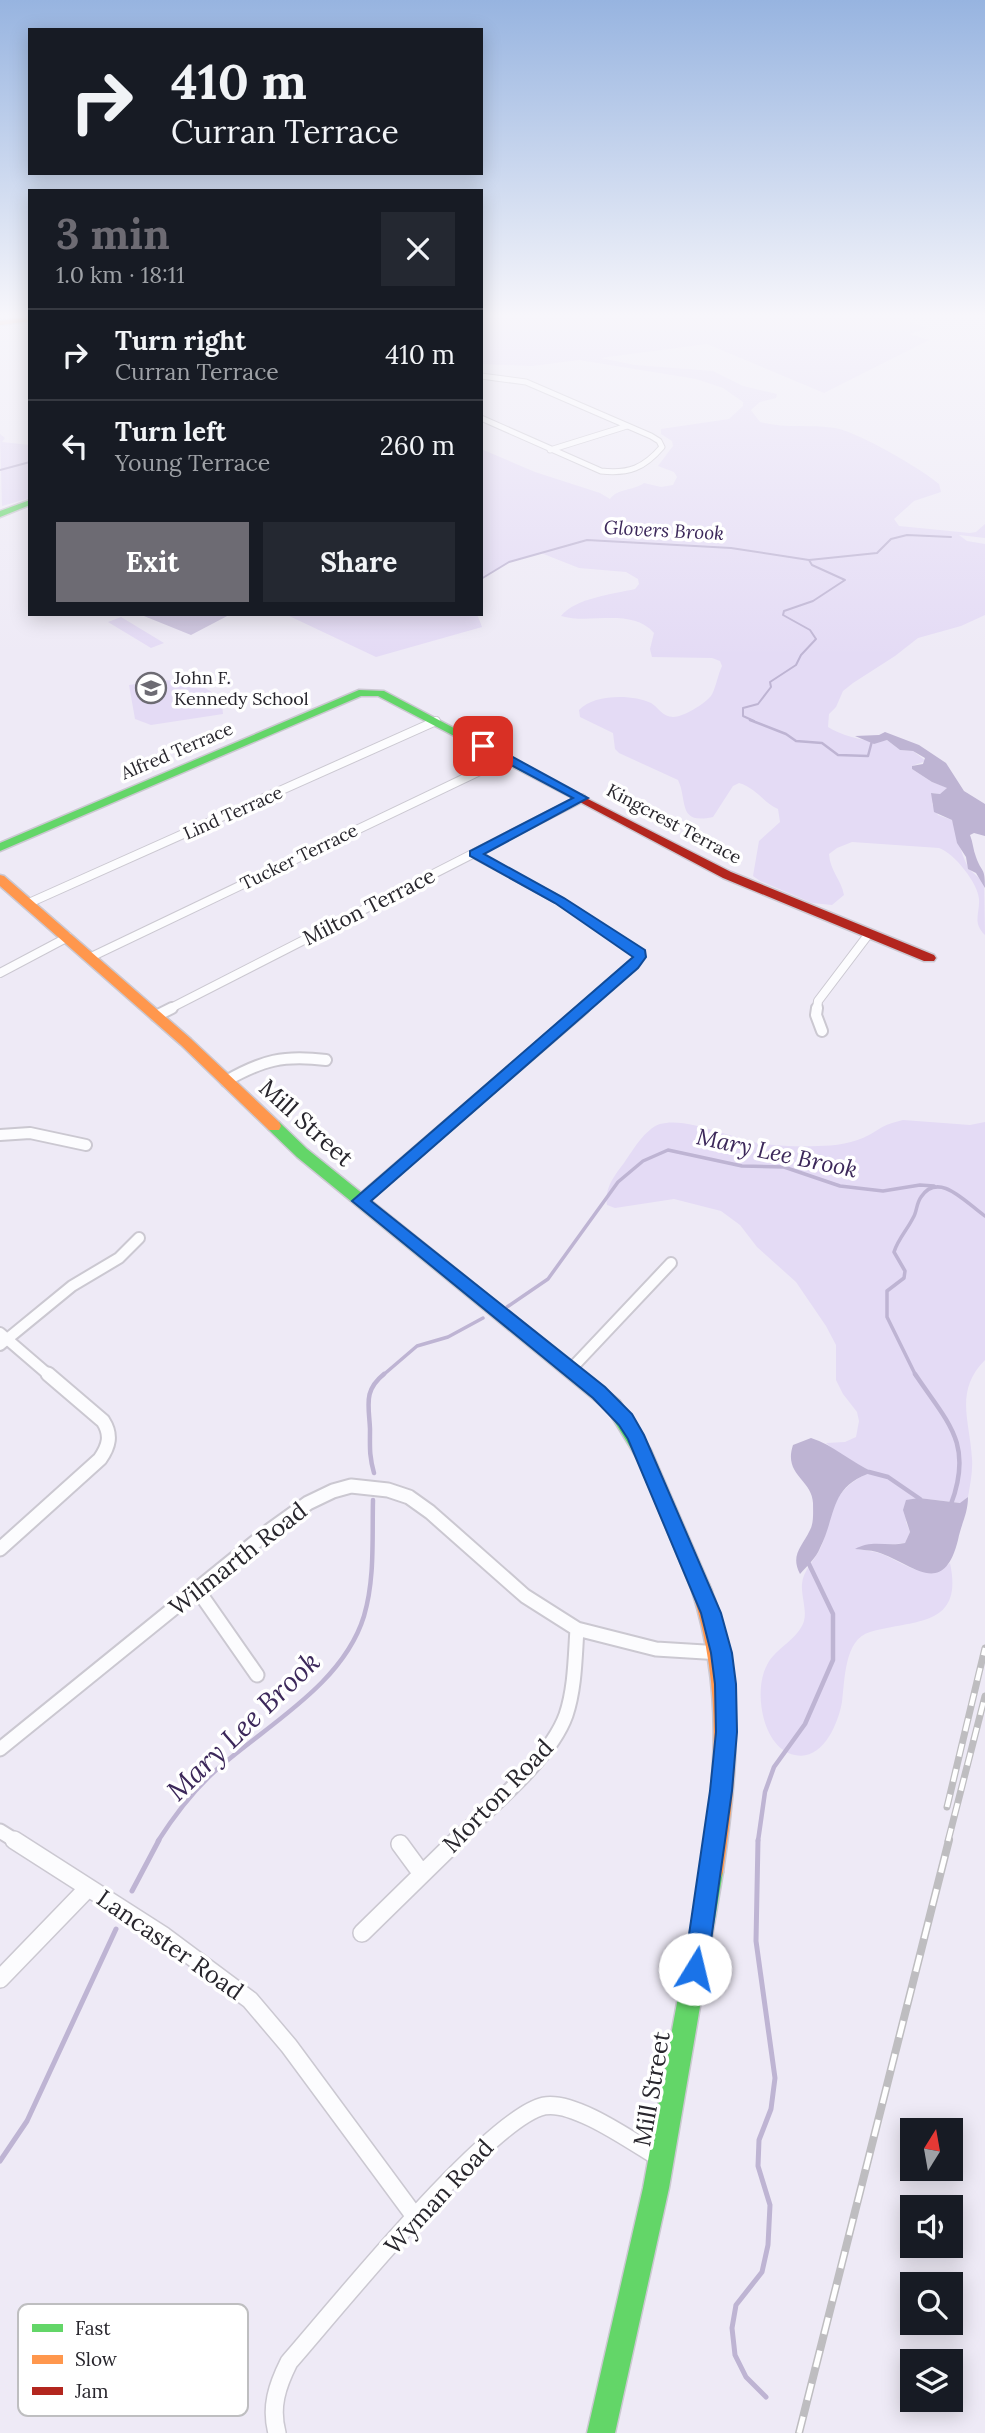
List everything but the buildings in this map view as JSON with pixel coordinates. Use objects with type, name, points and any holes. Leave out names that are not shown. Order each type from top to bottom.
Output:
[{"type":"street","points":[[510,430],[568,460],[606,473],[631,471],[662,447],[659,441],[635,430]]},
{"type":"street","points":[[550,450],[616,430]]},
{"type":"street","points":[[1,513],[28,503]]},
{"type":"street","name":"Kingcrest Terrace","points":[[370,692],[392,698],[727,875],[929,958]]},
{"type":"street","name":"Alfred Terrace","points":[[0,847],[359,694],[370,692]]},
{"type":"street","name":"Lind Terrace","points":[[29,903],[436,721]]},
{"type":"street","name":"Tucker Terrace","points":[[91,957],[507,758]]},
{"type":"street","name":"Milton Terrace","points":[[156,1016],[582,798]]},
{"type":"street","points":[[360,1201],[634,965],[640,953],[560,901],[474,854]]},
{"type":"street","name":"Mill Street","points":[[0,879],[91,957],[302,1153],[614,1406],[635,1435],[711,1613],[721,1653],[727,1732],[721,1791],[703,1922],[663,2160],[625,2339],[601,2433]]},
{"type":"street","points":[[821,1031],[816,1015],[818,1001],[868,935]]},
{"type":"street","points":[[0,973],[68,937]]},
{"type":"street","points":[[226,1081],[271,1058],[295,1056],[326,1060]]},
{"type":"street","points":[[0,1135],[30,1133],[86,1145]]},
{"type":"street","points":[[0,1549],[100,1459],[108,1449],[111,1439],[109,1427],[99,1416],[2,1339],[72,1286],[120,1258],[139,1238]]},
{"type":"street","points":[[571,1369],[671,1263]]},
{"type":"street","name":"Wilmarth Road","points":[[0,1749],[308,1503],[342,1489],[368,1486],[409,1497],[430,1511],[525,1596],[577,1629],[656,1649],[721,1653]]},
{"type":"street","points":[[197,1589],[257,1675]]},
{"type":"street","name":"Morton Road","points":[[362,1933],[541,1756],[556,1736],[565,1717],[571,1691],[577,1629]]},
{"type":"street","name":"Lancaster Road","points":[[0,1831],[164,1936],[250,2000],[289,2046],[416,2218]]},
{"type":"street","points":[[400,1844],[422,1874]]},
{"type":"street","points":[[0,1979],[88,1888]]},
{"type":"street","name":"Wyman Road","points":[[277,2433],[273,2409],[276,2388],[289,2362],[416,2218],[509,2124],[528,2111],[546,2106],[560,2107],[583,2115],[663,2160]]},
{"type":"shaded area","points":[[661,430],[840,430],[858,436],[919,469],[939,484],[941,492],[914,501],[894,519],[899,526],[970,533],[976,532],[985,524],[985,538],[959,535],[967,541],[985,544],[985,615],[961,626],[918,638],[853,683],[843,691],[836,707],[829,714],[828,727],[857,738],[887,740],[900,750],[913,751],[926,761],[912,766],[912,769],[932,782],[948,788],[940,794],[932,793],[932,804],[938,815],[952,820],[968,867],[984,883],[985,935],[978,922],[978,892],[958,862],[939,848],[852,842],[837,848],[829,854],[844,895],[832,905],[812,903],[760,881],[753,876],[759,841],[780,822],[778,809],[739,783],[733,786],[713,817],[694,818],[686,809],[678,780],[619,753],[615,749],[613,733],[580,717],[579,710],[585,705],[614,697],[643,700],[670,717],[683,715],[699,706],[714,690],[722,666],[720,661],[712,658],[652,657],[650,649],[654,633],[645,625],[634,621],[561,616],[585,601],[635,589],[639,584],[638,579],[626,572],[579,568],[541,553],[509,562],[483,578],[483,450],[610,499],[617,493],[644,483],[661,487],[673,485],[677,477],[674,472],[658,466],[673,446],[672,441],[661,434]]},
{"type":"shaded area","points":[[0,434],[5,438],[2,442],[28,445],[28,499],[2,506]]},
{"type":"shaded area","points":[[144,616],[227,616],[191,635]]},
{"type":"shaded area","points":[[289,616],[478,616],[482,627],[376,657]]},
{"type":"shaded area","points":[[121,617],[164,643],[151,648],[108,622]]},
{"type":"shaded area","points":[[163,680],[201,686],[210,691],[221,704],[223,714],[151,725],[135,719],[129,685]]},
{"type":"shaded area","points":[[885,732],[919,745],[946,763],[964,791],[985,804],[985,836],[974,833],[970,835],[984,873],[985,888],[976,873],[968,869],[966,857],[957,843],[952,820],[934,812],[931,793],[940,794],[947,788],[912,769],[912,766],[923,764],[925,758],[913,751],[900,750],[887,740],[874,744],[855,736],[879,735]]},
{"type":"shaded area","points":[[903,1120],[970,1125],[985,1122],[985,1360],[975,1372],[967,1395],[972,1464],[970,1488],[968,1497],[961,1503],[919,1498],[906,1522],[910,1532],[905,1543],[875,1544],[857,1549],[879,1553],[923,1571],[932,1572],[950,1563],[950,1599],[942,1610],[932,1617],[861,1636],[847,1662],[837,1721],[821,1747],[805,1755],[795,1755],[775,1742],[768,1730],[761,1703],[763,1676],[771,1659],[797,1633],[804,1621],[803,1579],[821,1547],[836,1501],[852,1483],[872,1472],[837,1453],[826,1443],[845,1442],[856,1437],[859,1421],[857,1412],[836,1380],[836,1345],[796,1282],[757,1247],[740,1225],[721,1211],[674,1199],[615,1208],[607,1205],[606,1199],[613,1178],[640,1140],[649,1130],[660,1124],[684,1123],[764,1144],[811,1146],[851,1142]]},
{"type":"shaded area","points":[[811,1438],[873,1472],[859,1478],[841,1493],[818,1552],[800,1574],[797,1556],[811,1527],[813,1503],[808,1488],[795,1470],[791,1455],[793,1445]]},
{"type":"shaded area","points":[[968,1497],[966,1514],[952,1558],[944,1569],[925,1573],[877,1552],[855,1549],[867,1544],[905,1543],[910,1532],[903,1510],[906,1500],[919,1498],[960,1503]]},
{"type":"waterway","name":"Glovers Brook","points":[[0,470],[28,463]]},
{"type":"waterway","points":[[809,560],[877,553],[891,539],[907,535],[951,537]]},
{"type":"waterway","name":"Glovers Brook","points":[[483,578],[509,562],[587,540],[731,548],[809,560]]},
{"type":"waterway","points":[[754,721],[743,716],[743,708],[758,704],[771,687],[770,682],[796,665],[801,655],[816,639],[810,630],[783,615],[784,611],[813,601],[845,580],[812,565],[809,560]]},
{"type":"waterway","points":[[750,720],[786,734],[796,741],[822,743],[838,755],[868,756],[872,741]]},
{"type":"waterway","name":"Mary Lee Brook","points":[[507,1307],[548,1279],[618,1182],[643,1161],[668,1150],[742,1166],[784,1167],[840,1186],[883,1191],[920,1185],[934,1186]]},
{"type":"waterway","points":[[915,1374],[887,1317],[887,1291],[904,1278],[905,1271],[894,1252],[896,1247],[914,1216],[919,1200],[928,1190],[936,1187],[953,1192],[985,1216]]},
{"type":"waterway","name":"Mary Lee Brook","points":[[382,1376],[417,1346],[448,1337],[483,1318]]},
{"type":"waterway","name":"Mary Lee Brook","points":[[374,1473],[370,1451],[369,1399],[373,1386],[384,1374]]},
{"type":"waterway","points":[[915,1374],[954,1434],[960,1465],[951,1504]]},
{"type":"waterway","points":[[869,1472],[888,1477],[920,1499]]},
{"type":"waterway","name":"Mary Lee Brook","points":[[158,1841],[184,1804],[207,1779],[321,1684],[354,1641],[364,1616],[370,1588],[373,1500]]},
{"type":"waterway","points":[[758,1841],[765,1792],[774,1767],[805,1724],[833,1660],[833,1614],[808,1562]]},
{"type":"waterway","name":"Mary Lee Brook","points":[[132,1891],[159,1840]]},
{"type":"waterway","points":[[758,1840],[756,1941],[775,2078],[771,2109],[759,2140],[758,2166],[770,2205],[768,2245],[762,2272],[736,2305],[732,2328],[735,2355],[746,2377],[766,2397]]},
{"type":"waterway","name":"Mary Lee Brook","points":[[0,2161],[27,2121],[116,1929]]},
{"type":"railway","points":[[947,1807],[985,1648]]},
{"type":"railway","points":[[948,1841],[985,1696]]},
{"type":"railway","points":[[799,2433],[949,1840]]},
{"type":"traffic: fast","points":[[0,514],[28,503]]},
{"type":"traffic: fast","points":[[0,847],[359,693],[380,693],[582,799]]},
{"type":"traffic: fast","points":[[274,1126],[302,1153],[614,1406],[645,1456],[702,1591]]},
{"type":"traffic: fast","points":[[601,2433],[656,2188],[712,1872]]},
{"type":"traffic: slow","points":[[0,879],[186,1042],[274,1126]]},
{"type":"traffic: slow","points":[[702,1591],[713,1626],[725,1695],[725,1765],[712,1872]]},
{"type":"traffic: jam","points":[[582,799],[727,875],[929,958]]},
{"type":"place","name":"John F. Kennedy School","points":[[151,688]]},
{"type":"route","points":[[483,746],[582,798],[474,854],[560,901],[640,953],[639,957],[634,965],[360,1201],[599,1392],[626,1420],[635,1435],[711,1613],[725,1684],[727,1732],[721,1791],[695,1969]]}]
